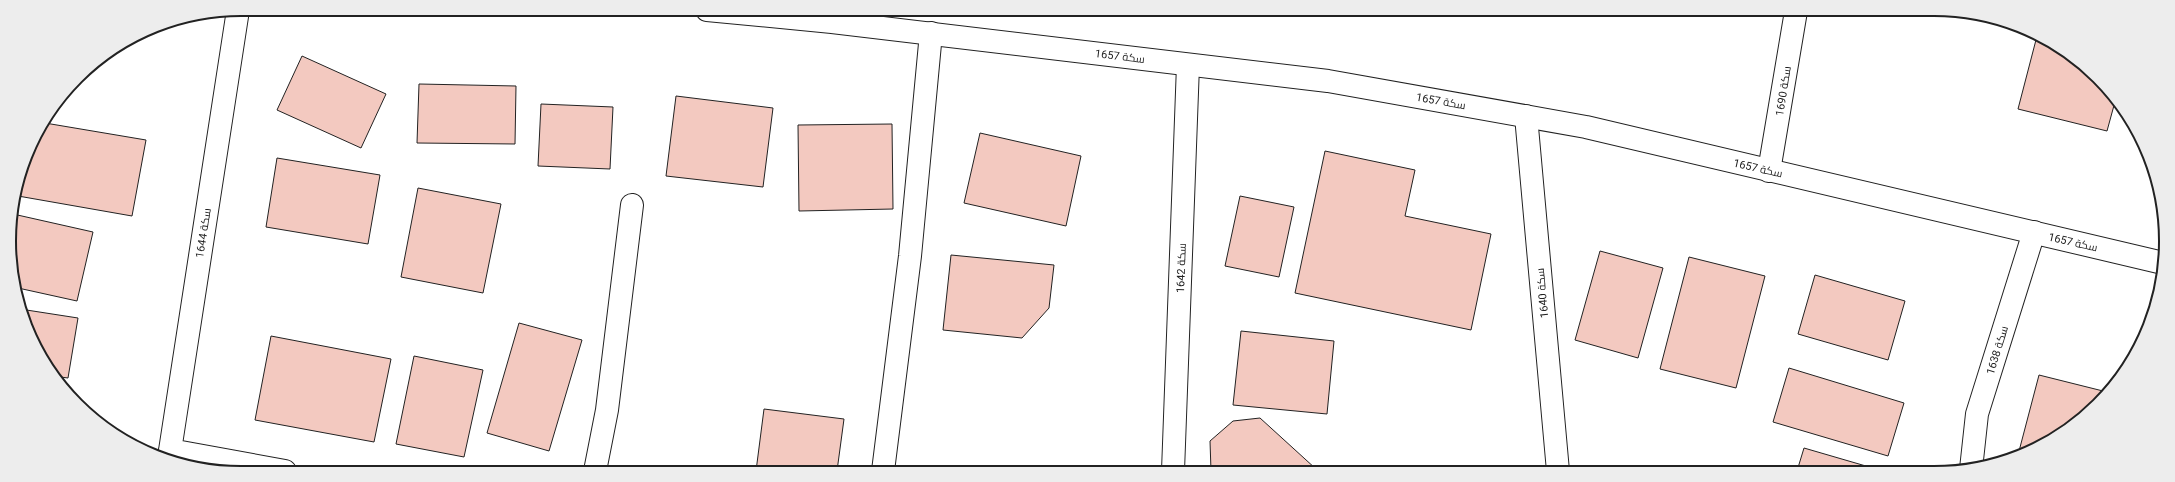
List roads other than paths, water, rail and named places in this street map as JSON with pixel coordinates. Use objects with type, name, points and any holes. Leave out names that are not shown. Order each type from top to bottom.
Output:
[{"type":"street","name":"سكة 1644","points":[[169,453],[237,16]]},
{"type":"street","name":"سكة 1657","points":[[832,16],[931,33],[1328,81],[1586,127],[2158,262]]},
{"type":"street","name":"سكة 1690","points":[[1769,171],[1795,16]]},
{"type":"street","points":[[884,466],[910,256],[931,33]]},
{"type":"street","name":"سكة 1642","points":[[1173,466],[1188,65]]},
{"type":"street","name":"سكة 1640","points":[[1526,116],[1558,466]]},
{"type":"street","points":[[596,466],[607,410],[632,205]]},
{"type":"street","name":"سكة 1638","points":[[1972,463],[1978,414],[2034,232]]},
{"type":"street","points":[[169,453],[253,466]]}]
